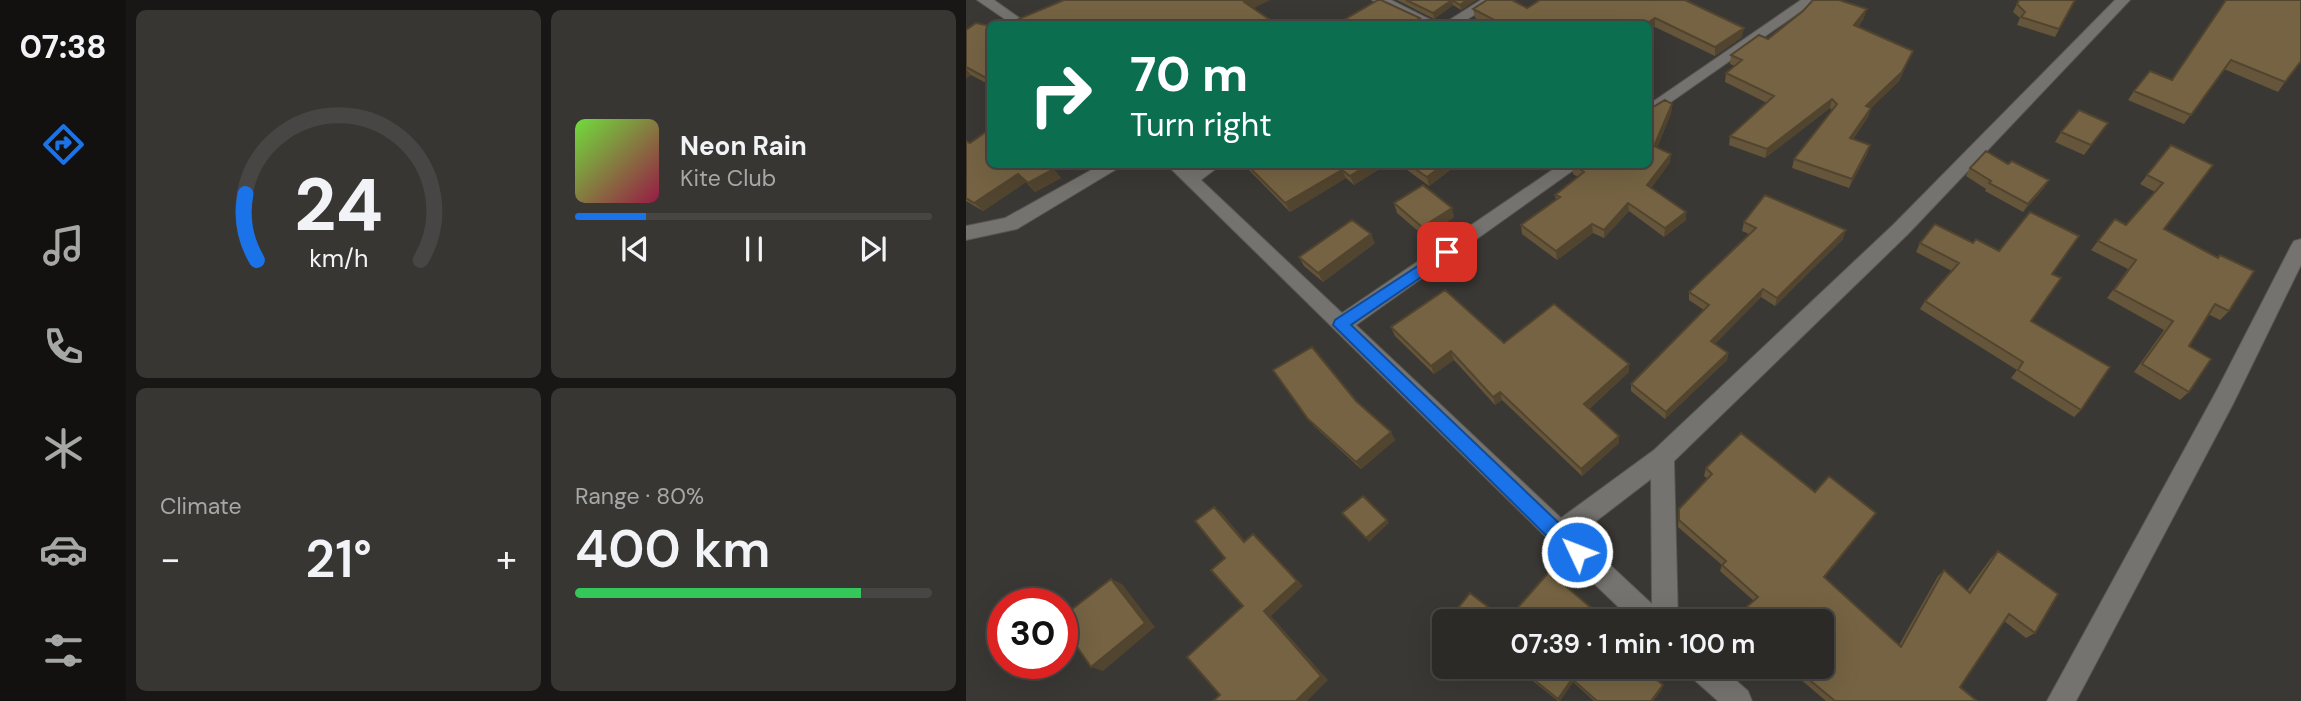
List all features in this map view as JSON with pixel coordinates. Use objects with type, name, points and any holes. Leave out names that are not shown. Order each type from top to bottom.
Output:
[{"type":"street","points":[[984,0],[1016,21]]},
{"type":"street","points":[[1379,0],[1425,21]]},
{"type":"street","points":[[1455,21],[1491,0]]},
{"type":"street","points":[[1652,110],[1810,0]]},
{"type":"street","points":[[1558,535],[1662,457],[1901,229],[2123,0]]},
{"type":"street","points":[[966,233],[1010,224],[1110,168]]},
{"type":"street","points":[[1340,325],[1568,168]]},
{"type":"street","points":[[1182,172],[1638,609]]},
{"type":"street","points":[[2061,701],[2225,397],[2301,246]]},
{"type":"street","points":[[1662,457],[1665,609]]},
{"type":"street","points":[[1714,679],[1738,701]]},
{"type":"building","points":[[1064,0],[1248,0],[1244,2],[1272,21],[1014,21]]},
{"type":"building","points":[[1378,0],[1420,18],[1415,21],[1342,21]]},
{"type":"building","points":[[1406,0],[1452,0],[1433,13]]},
{"type":"building","points":[[1452,0],[1467,0],[1460,5]]},
{"type":"building","points":[[1487,0],[1512,0],[1527,8],[1540,0],[1685,0],[1744,28],[1715,47],[1655,18],[1650,21],[1496,21],[1473,9]]},
{"type":"building","points":[[1813,0],[1839,0],[1867,9],[1854,25],[1913,51],[1902,72],[1866,106],[1871,108],[1850,138],[1870,145],[1852,179],[1794,159],[1837,104],[1832,99],[1767,149],[1730,136],[1774,96],[1726,73],[1742,60],[1731,55],[1759,35],[1768,39]]},
{"type":"building","points":[[2019,0],[2075,0],[2059,29],[2021,17],[2025,12],[2017,4]]},
{"type":"building","points":[[2226,0],[2301,0],[2301,61],[2285,82],[2231,60],[2191,115],[2134,91],[2150,71],[2172,80]]},
{"type":"building","points":[[976,23],[987,25],[987,78],[966,67],[966,30]]},
{"type":"building","points":[[1665,100],[1672,104],[1654,146],[1671,154],[1647,185],[1686,212],[1665,228],[1628,203],[1604,230],[1592,224],[1556,251],[1521,225],[1560,197],[1555,195],[1584,172],[1578,168],[1652,168],[1652,108]]},
{"type":"building","points":[[2079,110],[2108,123],[2091,145],[2061,132]]},
{"type":"building","points":[[987,131],[987,168],[1054,169],[1028,183],[1018,174],[974,203],[966,198],[966,141],[970,143]]},
{"type":"building","points":[[2171,145],[2213,165],[2164,229],[2218,258],[2220,255],[2254,271],[2229,311],[2215,304],[2189,346],[2211,359],[2189,392],[2142,364],[2173,321],[2114,290],[2136,260],[2098,241],[2115,219],[2126,225],[2163,183],[2147,175]]},
{"type":"building","points":[[1986,151],[2008,164],[2012,161],[2049,180],[2028,204],[1989,183],[1991,181],[1970,168]]},
{"type":"building","points":[[1250,168],[1363,168],[1350,176],[1342,170],[1285,203]]},
{"type":"building","points":[[1414,168],[1439,168],[1427,177]]},
{"type":"building","points":[[1423,185],[1452,208],[1422,227],[1394,203]]},
{"type":"building","points":[[1765,195],[1846,230],[1777,298],[1763,289],[1711,341],[1728,353],[1666,412],[1631,384],[1709,305],[1689,292],[1756,228],[1744,222]]},
{"type":"building","points":[[2030,212],[2079,236],[2052,274],[2061,278],[2031,321],[2110,367],[2081,410],[2018,370],[2023,362],[1925,301],[1959,263],[1920,243],[1935,224],[1973,243],[1976,239],[1999,251]]},
{"type":"building","points":[[1352,220],[1371,234],[1318,273],[1299,257]]},
{"type":"building","points":[[1445,290],[1504,343],[1554,304],[1629,364],[1584,404],[1619,436],[1581,469],[1500,392],[1493,397],[1451,351],[1431,366],[1391,327]]},
{"type":"building","points":[[1312,347],[1356,401],[1391,432],[1356,462],[1308,419],[1273,370]]},
{"type":"building","points":[[1741,433],[1815,492],[1829,476],[1876,513],[1824,577],[1901,647],[1944,570],[1970,593],[1998,551],[2058,594],[2035,633],[2009,614],[1960,687],[1977,701],[1835,701],[1808,679],[1834,679],[1834,609],[1744,609],[1758,597],[1722,565],[1726,561],[1679,520],[1679,509],[1712,474],[1706,468]]},
{"type":"building","points":[[1363,496],[1387,520],[1366,538],[1342,513]]},
{"type":"building","points":[[1214,507],[1244,542],[1253,534],[1297,581],[1264,611],[1321,676],[1296,701],[1213,701],[1220,695],[1187,657],[1243,606],[1211,570],[1225,558],[1195,521]]},
{"type":"building","points":[[1549,572],[1592,609],[1517,609]]},
{"type":"building","points":[[1111,579],[1145,623],[1091,667],[1078,648],[1078,605]]},
{"type":"building","points":[[1470,593],[1491,609],[1457,609]]},
{"type":"building","points":[[1533,679],[1572,679],[1558,699]]},
{"type":"building","points":[[1572,679],[1656,679],[1663,685],[1651,701],[1597,701]]},
{"type":"route","points":[[1447,252],[1340,325],[1577,552]]}]
